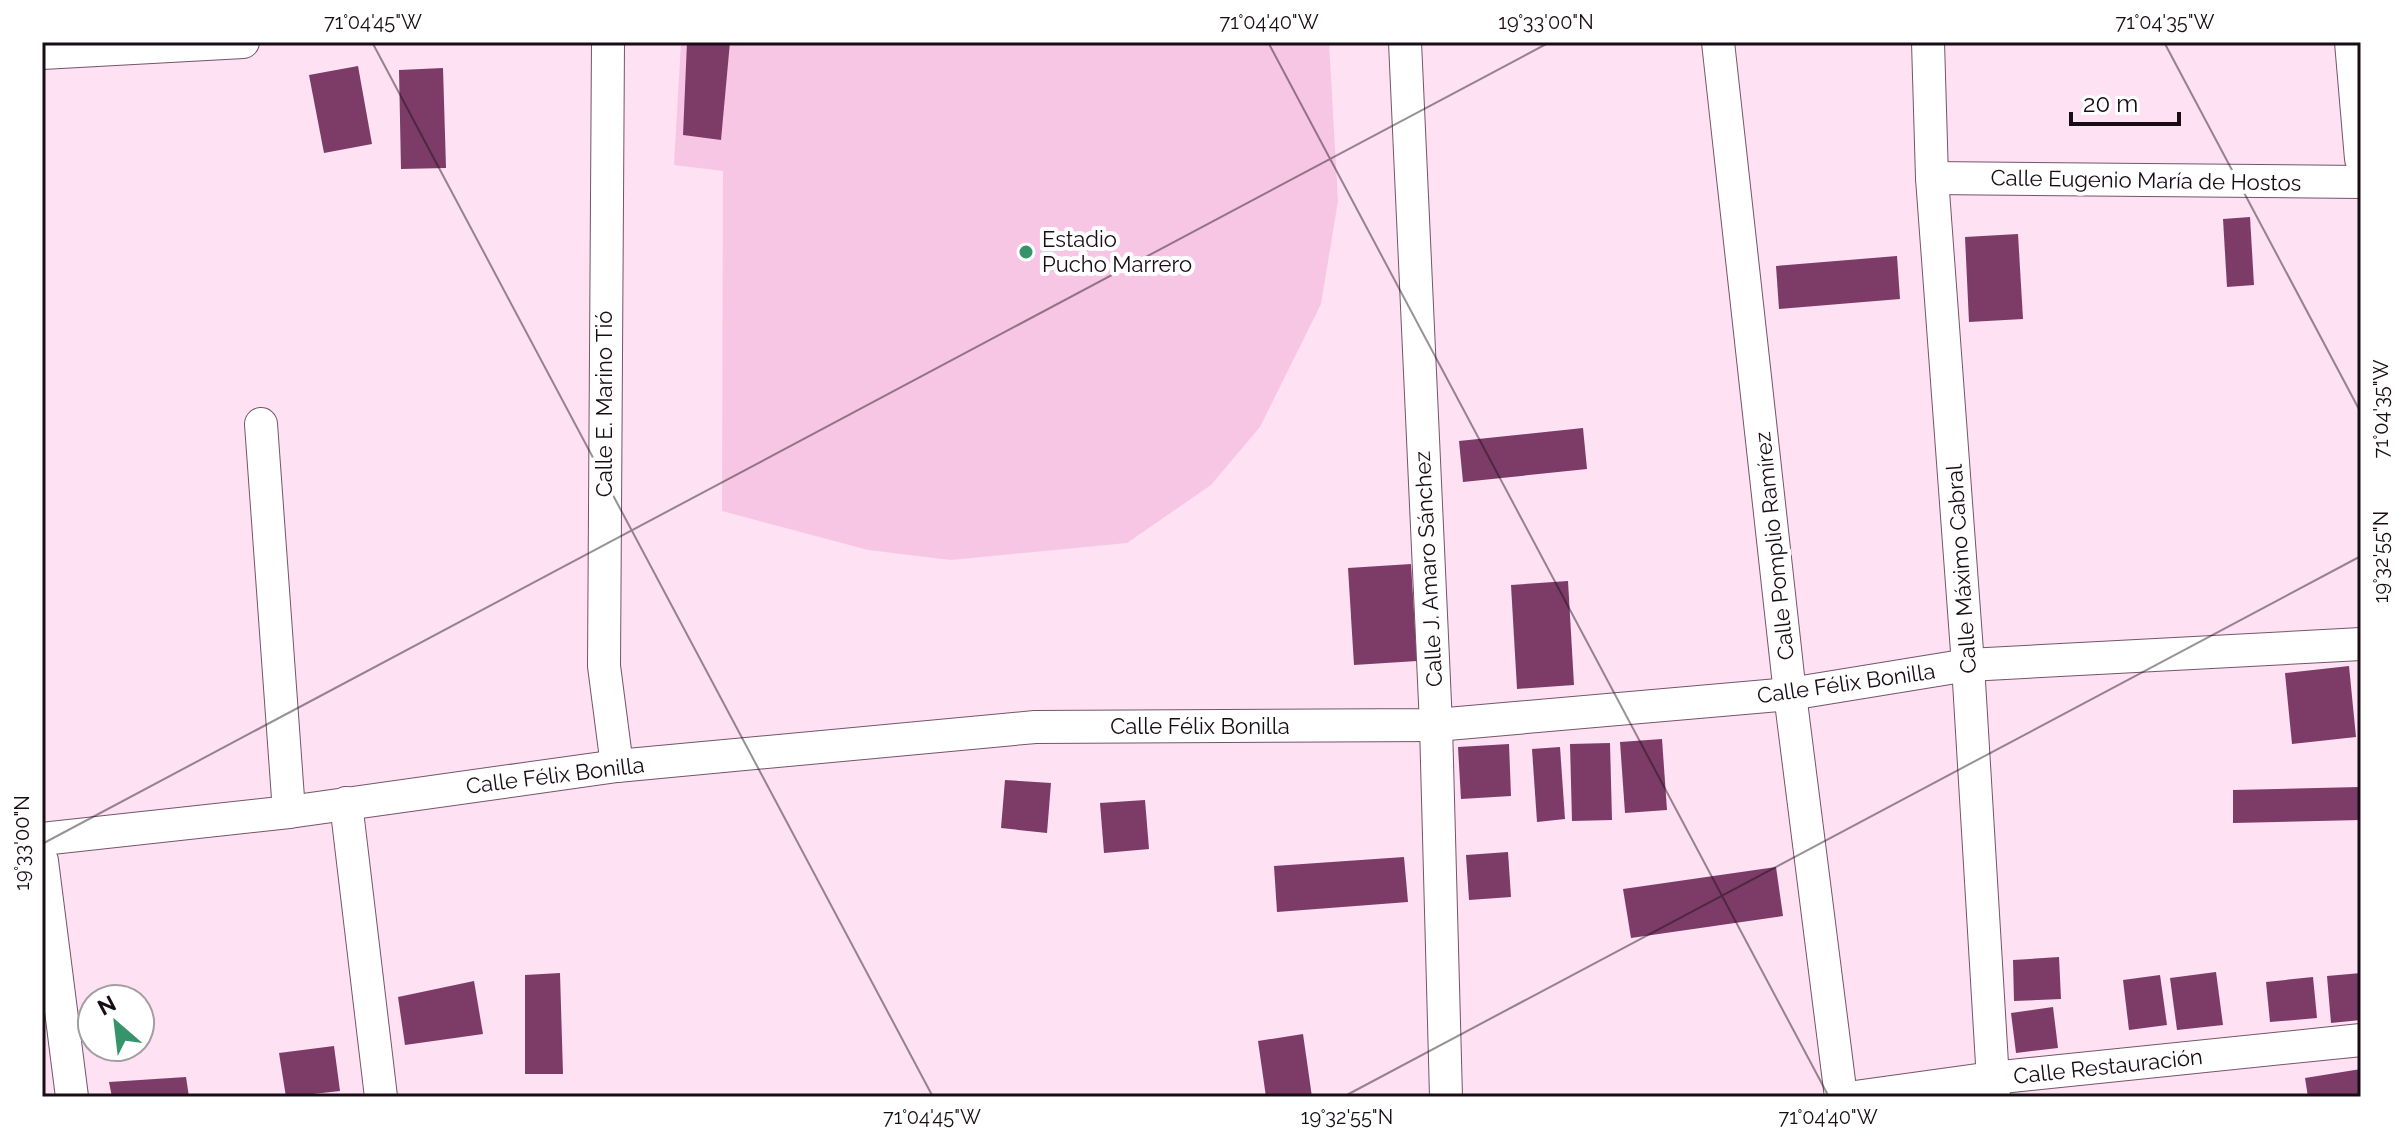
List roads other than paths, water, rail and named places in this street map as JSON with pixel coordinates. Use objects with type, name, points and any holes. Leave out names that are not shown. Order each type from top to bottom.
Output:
[{"type":"street","points":[[42,53],[243,42]]},
{"type":"street","name":"Calle E. Marino Tió","points":[[608,42],[604,666],[617,766]]},
{"type":"street","name":"Calle J. Amaro Sánchez","points":[[1405,42],[1436,725],[1446,1097]]},
{"type":"street","name":"Calle Pomplio Ramírez","points":[[1718,42],[1790,694],[1841,1097]]},
{"type":"street","name":"Calle Máximo Cabral","points":[[1928,42],[1932,178],[1968,665],[1993,1088]]},
{"type":"street","points":[[2351,42],[2361,159]]},
{"type":"street","name":"Calle Eugenio María de Hostos","points":[[1932,178],[2361,182]]},
{"type":"street","points":[[261,424],[289,812]]},
{"type":"street","name":"Calle Félix Bonilla","points":[[42,839],[289,812],[617,766],[1035,727],[1436,725],[1790,694],[1968,665],[2361,644]]},
{"type":"street","points":[[346,803],[381,1097]]},
{"type":"street","points":[[42,861],[72,1097]]},
{"type":"street","name":"Calle Restauración","points":[[1855,1097],[1993,1088],[2361,1040]]},
{"type":"place","name":"Estadio Pucho Marrero","points":[[1026,252]]}]
